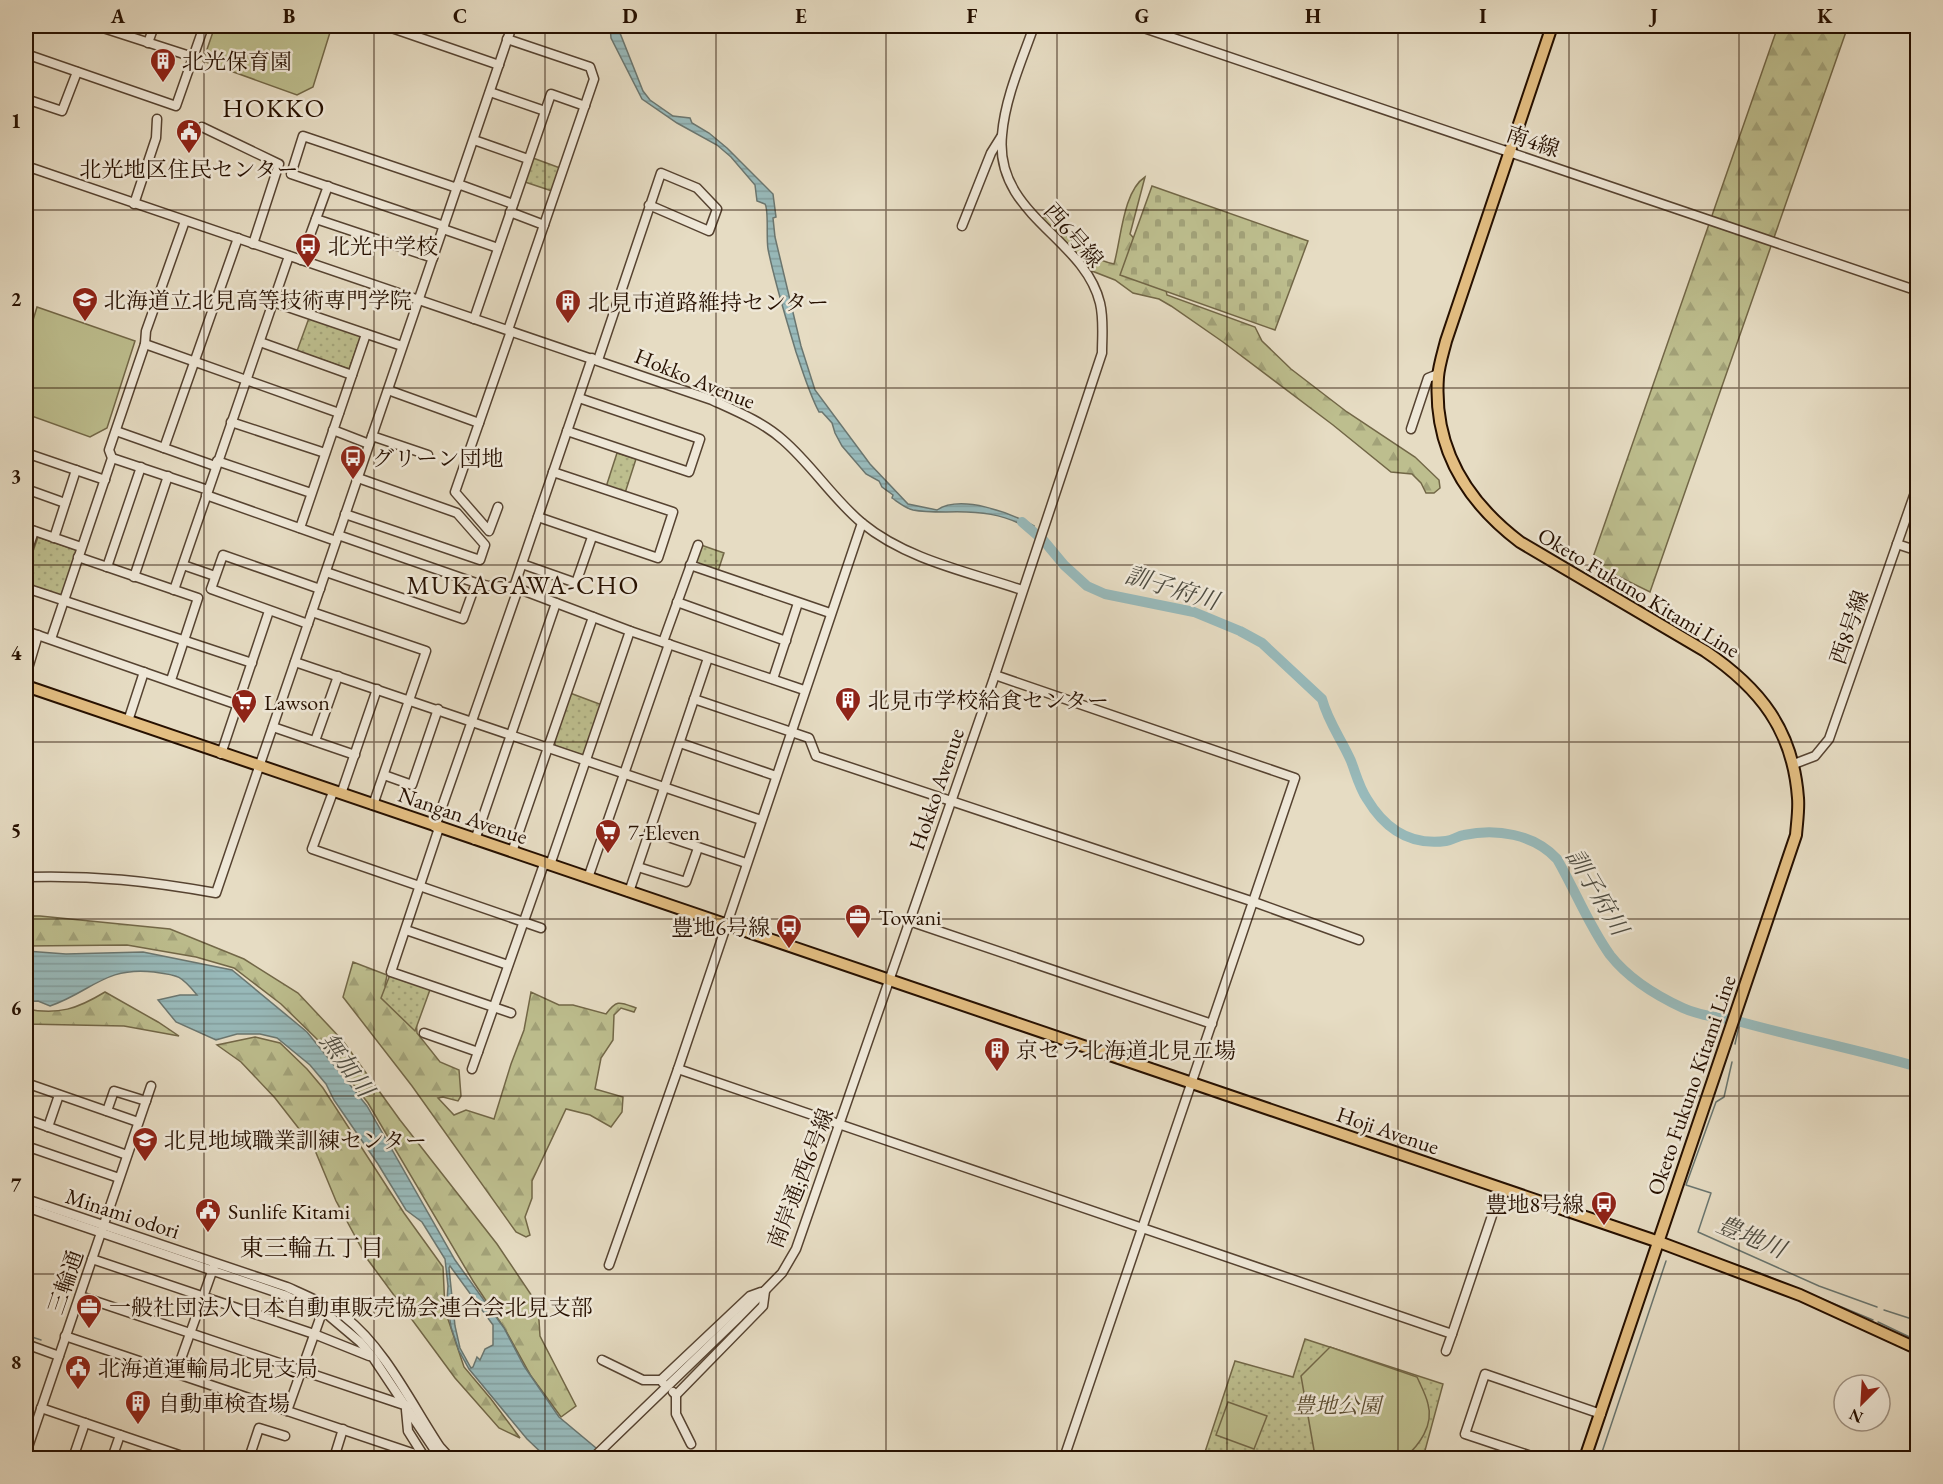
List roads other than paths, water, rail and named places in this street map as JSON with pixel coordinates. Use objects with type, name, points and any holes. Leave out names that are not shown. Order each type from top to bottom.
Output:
[{"type":"main road","name":"Oketo Fukuno Kitami Line","points":[[1552,26],[1446,341],[1438,374],[1437,390],[1446,446],[1457,472],[1482,510],[1498,526],[1520,542],[1706,651],[1732,669],[1755,691],[1776,721],[1794,764],[1798,800],[1796,835],[1659,1242]]},
{"type":"main road","name":"Nangan Avenue","points":[[26,686],[889,981]]},
{"type":"main road","name":"Hoji Avenue","points":[[889,981],[1659,1242]]},
{"type":"main road","points":[[1585,1458],[1659,1242],[1800,1296],[1917,1349]]},
{"type":"street","points":[[97,26],[193,57]]},
{"type":"street","points":[[148,43],[154,26]]},
{"type":"street","points":[[26,54],[176,106],[204,26]]},
{"type":"street","points":[[386,26],[499,65]]},
{"type":"street","points":[[26,878],[64,876],[120,878],[216,893],[512,26]]},
{"type":"street","name":"西6号線","points":[[1022,590],[1102,353],[1103,322],[1100,302],[1082,266],[1031,215],[1017,195],[1004,161],[1001,137],[1005,111],[1034,26]]},
{"type":"street","name":"南4線","points":[[1138,26],[1917,291]]},
{"type":"street","points":[[498,507],[489,531],[455,492],[594,79],[590,67],[507,39]]},
{"type":"street","points":[[26,99],[62,111],[77,72]]},
{"type":"street","points":[[490,92],[545,111]]},
{"type":"street","points":[[474,319],[551,94],[585,106]]},
{"type":"street","points":[[134,204],[156,138],[157,119]]},
{"type":"street","points":[[202,127],[279,164],[253,244]]},
{"type":"street","points":[[498,248],[291,174],[303,136],[458,186],[512,208],[544,225]]},
{"type":"street","points":[[962,226],[991,153],[1001,137]]},
{"type":"street","points":[[474,140],[528,159]]},
{"type":"street","name":"Hokko Avenue","points":[[26,166],[712,400],[745,415],[783,440],[862,523],[893,544],[926,558],[1022,590],[995,675],[889,981]]},
{"type":"street","points":[[511,1014],[391,972],[421,886],[437,827],[553,472],[595,359],[649,205],[661,173],[697,188],[717,209],[709,231],[649,205]]},
{"type":"street","points":[[301,260],[328,186]]},
{"type":"street","points":[[316,219],[433,258]]},
{"type":"street","points":[[51,639],[112,458],[109,450],[145,344],[146,331],[185,221]]},
{"type":"street","points":[[164,448],[193,360],[238,238]]},
{"type":"street","points":[[174,590],[289,256]]},
{"type":"street","points":[[273,302],[402,346]]},
{"type":"street","points":[[300,528],[366,334]]},
{"type":"street","points":[[260,342],[352,375]]},
{"type":"street","points":[[145,344],[339,413]]},
{"type":"street","points":[[1411,429],[1428,378],[1438,374]]},
{"type":"street","points":[[388,390],[479,423]]},
{"type":"street","points":[[567,431],[689,472],[700,439],[579,398]]},
{"type":"street","points":[[231,422],[325,453]]},
{"type":"street","points":[[333,430],[428,455]]},
{"type":"street","points":[[116,431],[311,493]]},
{"type":"street","points":[[26,453],[105,480]]},
{"type":"street","points":[[112,458],[168,476],[300,528],[476,583],[516,588],[630,631],[804,690]]},
{"type":"street","points":[[107,567],[141,467]]},
{"type":"street","points":[[54,538],[76,470]]},
{"type":"street","points":[[538,517],[658,558],[673,512],[553,472]]},
{"type":"street","points":[[134,577],[168,476]]},
{"type":"street","points":[[345,514],[480,560],[485,545],[457,513],[358,478]]},
{"type":"street","name":"西8号線","points":[[1794,764],[1815,756],[1829,739],[1917,484]]},
{"type":"street","points":[[26,489],[65,503]]},
{"type":"street","points":[[609,1265],[678,1069],[760,820],[862,523]]},
{"type":"street","points":[[26,555],[30,529],[81,547]]},
{"type":"street","points":[[522,564],[576,583],[592,537]]},
{"type":"street","points":[[1897,544],[1917,551]]},
{"type":"street","points":[[588,878],[666,643],[677,602],[698,545]]},
{"type":"street","points":[[308,624],[211,589],[215,576],[223,555],[320,589]]},
{"type":"street","points":[[78,557],[198,598],[171,680]]},
{"type":"street","points":[[183,565],[215,576]]},
{"type":"street","points":[[690,566],[830,614]]},
{"type":"street","points":[[326,572],[464,619],[476,583]]},
{"type":"street","points":[[26,588],[252,663]]},
{"type":"street","points":[[677,602],[786,641]]},
{"type":"street","points":[[475,840],[556,603]]},
{"type":"street","points":[[773,679],[798,603]]},
{"type":"street","points":[[221,754],[269,611]]},
{"type":"street","points":[[312,612],[426,651],[373,805]]},
{"type":"street","points":[[513,852],[593,617]]},
{"type":"street","points":[[26,631],[238,705]]},
{"type":"street","points":[[472,1070],[524,922],[587,759],[630,631]]},
{"type":"street","points":[[26,675],[38,635]]},
{"type":"street","points":[[629,892],[708,658]]},
{"type":"street","points":[[295,662],[587,759],[760,820]]},
{"type":"street","points":[[128,721],[144,672]]},
{"type":"street","points":[[995,675],[1295,778],[1064,1458]]},
{"type":"street","points":[[315,741],[338,676]]},
{"type":"street","points":[[377,689],[355,755],[312,849],[541,927]]},
{"type":"street","points":[[694,699],[809,738],[816,756],[1254,902],[1359,940]]},
{"type":"street","points":[[384,775],[412,785],[438,709]]},
{"type":"street","points":[[273,727],[355,755]]},
{"type":"street","points":[[680,743],[776,776]]},
{"type":"street","points":[[650,831],[746,863]]},
{"type":"street","points":[[638,867],[686,882],[698,848]]},
{"type":"street","points":[[909,921],[1212,1024]]},
{"type":"street","points":[[406,930],[508,966]]},
{"type":"street","name":"南岸通;西6号線","points":[[593,1458],[782,1273],[796,1250],[889,981]]},
{"type":"street","points":[[424,1033],[478,1052]]},
{"type":"street","points":[[678,1069],[1452,1334]]},
{"type":"street","points":[[26,1083],[138,1122]]},
{"type":"street","name":"三輪通","points":[[26,1453],[151,1086]]},
{"type":"street","points":[[107,1111],[114,1091],[146,1101]]},
{"type":"street","points":[[48,1127],[59,1095]]},
{"type":"street","points":[[26,1119],[127,1155]]},
{"type":"street","points":[[26,1146],[119,1178]]},
{"type":"street","points":[[1446,1351],[1502,1190]]},
{"type":"street","name":"Minami odori","points":[[26,1199],[102,1229]]},
{"type":"street","name":"Minami odori","points":[[26,1207],[102,1229],[214,1267],[346,1318],[378,1352],[440,1458]]},
{"type":"street","points":[[92,1259],[314,1334],[372,1356]]},
{"type":"street","points":[[176,1373],[214,1267]]},
{"type":"street","points":[[602,1360],[643,1380],[662,1382],[750,1296],[765,1290],[763,1306],[674,1393],[676,1414],[691,1444]]},
{"type":"street","points":[[80,1296],[409,1406],[408,1431],[425,1458]]},
{"type":"street","points":[[287,1411],[323,1308]]},
{"type":"street","name":"Minami odori","points":[[323,1308],[372,1356],[450,1458]]},
{"type":"street","points":[[65,1336],[425,1458]]},
{"type":"street","points":[[26,1344],[58,1356]]},
{"type":"street","points":[[1537,1458],[1465,1434],[1485,1374],[1601,1414]]},
{"type":"street","points":[[41,1408],[120,1435],[162,1454],[188,1458]]},
{"type":"street","points":[[73,1458],[85,1423]]},
{"type":"street","points":[[249,1458],[259,1428],[285,1436]]},
{"type":"street","points":[[334,1458],[343,1430]]},
{"type":"street","points":[[112,1458],[120,1435]]},
{"type":"street","points":[[299,1458],[300,1456],[308,1458]]},
{"type":"water","points":[[610,26],[618,28],[643,91],[650,100],[673,116],[690,118],[692,123],[727,148],[773,194],[776,217],[773,218],[775,237],[801,346],[815,390],[870,464],[908,504],[937,510],[959,504],[986,507],[1034,526],[1032,531],[1012,520],[991,514],[925,512],[907,508],[892,498],[893,495],[882,487],[879,481],[866,474],[842,446],[832,423],[822,412],[819,412],[815,405],[796,352],[768,249],[766,207],[765,204],[757,201],[755,185],[731,157],[717,145],[677,123],[642,99],[611,38]]},
{"type":"water","points":[[26,951],[66,954],[143,952],[232,970],[307,1032],[367,1106],[455,1260],[504,1328],[524,1366],[559,1417],[608,1458],[547,1458],[527,1439],[469,1369],[459,1351],[451,1327],[445,1259],[422,1222],[406,1210],[334,1100],[326,1084],[310,1065],[277,1038],[260,1034],[237,1034],[216,1040],[176,1022],[158,1000],[180,995],[197,995],[183,980],[174,975],[162,973],[137,971],[110,976],[50,1006],[38,1001],[26,1002]],"holes":[[[450,1266],[493,1325],[493,1345],[485,1349],[480,1360],[477,1357],[471,1368],[460,1348],[455,1326]]]},
{"type":"waterway","name":"訓子府川","points":[[1022,522],[1044,541],[1064,565],[1087,586],[1105,594],[1194,612],[1262,643],[1322,699],[1364,794],[1374,810],[1390,827],[1410,838],[1433,842],[1476,833],[1501,833],[1526,839],[1548,851],[1557,859],[1595,932],[1610,955],[1634,979],[1653,992],[1697,1013],[1918,1067]]},
{"type":"waterway","name":"豊地川","points":[[1735,1044],[1740,1022]]},
{"type":"waterway","name":"豊地川","points":[[1732,1062],[1724,1097],[1716,1102],[1686,1185],[1711,1193],[1698,1232],[1819,1286],[1877,1307]]},
{"type":"waterway","points":[[1673,1243],[1760,1273],[1873,1320]]},
{"type":"waterway","points":[[1600,1458],[1666,1261]]},
{"type":"waterway","name":"豊地川","points":[[1884,1310],[1918,1321]]},
{"type":"waterway","points":[[1878,1322],[1918,1341]]},
{"type":"waterway","points":[[26,1335],[41,1340]]},
{"type":"place","name":"北光保育園","points":[[163,84]]},
{"type":"place","name":"北光地区住民センター","points":[[189,155]]},
{"type":"place","name":"北光中学校","points":[[308,269]]},
{"type":"place","name":"北海道立北見高等技術専門学院","points":[[85,323]]},
{"type":"place","name":"北見市道路維持センター","points":[[568,325]]},
{"type":"place","name":"グリーン団地","points":[[353,481]]},
{"type":"place","name":"北見市学校給食センター","points":[[848,723]]},
{"type":"place","name":"Lawson","points":[[244,725]]},
{"type":"place","name":"7-Eleven","points":[[608,855]]},
{"type":"place","name":"Towani","points":[[858,940]]},
{"type":"place","name":"豊地6号線","points":[[789,950]]},
{"type":"place","name":"京セラ北海道北見工場","points":[[997,1073]]},
{"type":"place","name":"北見地域職業訓練センター","points":[[145,1163]]},
{"type":"place","name":"豊地8号線","points":[[1604,1227]]},
{"type":"place","name":"Sunlife Kitami","points":[[208,1234]]},
{"type":"place","name":"一般社団法人日本自動車販売協会連合会北見支部","points":[[89,1330]]},
{"type":"place","name":"北海道運輸局北見支局","points":[[78,1391]]},
{"type":"place","name":"自動車検査場","points":[[138,1426]]},
{"type":"district","name":"HOKKO","points":[[274,108]]},
{"type":"district","name":"MUKAGAWA-CHO","points":[[523,585]]},
{"type":"district","name":"東三輪五丁目","points":[[312,1248]]},
{"type":"water label","name":"無加川","points":[[347,1065]]},
{"type":"park label","name":"豊地公園","points":[[1337,1405]]}]
